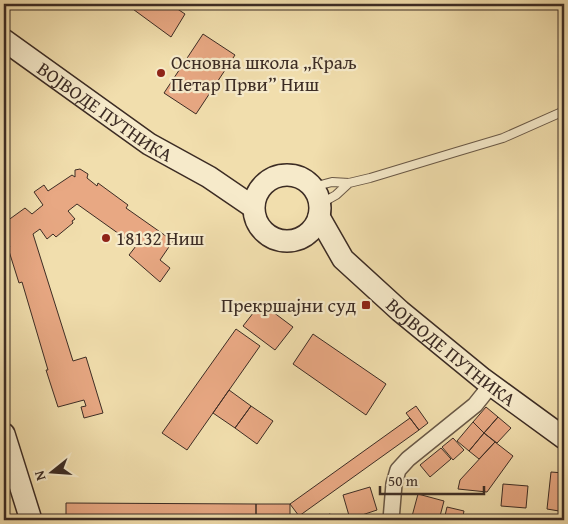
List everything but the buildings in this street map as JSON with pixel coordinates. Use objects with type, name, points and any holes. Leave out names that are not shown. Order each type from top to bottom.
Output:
[{"type":"street","name":"ВОЈВОДЕ ПУТНИКА","points":[[4,40],[149,144],[209,176],[253,206],[257,222],[267,235],[282,241],[298,239],[343,259],[400,311],[491,385],[564,438]]},
{"type":"street","name":"ВОЈВОДЕ ПУТНИКА","points":[[209,176],[265,182],[276,176],[290,174],[303,178],[317,202],[343,259]]},
{"type":"street","points":[[253,206],[256,193],[265,182]]},
{"type":"street","points":[[298,239],[307,234],[314,226],[317,202]]},
{"type":"street","points":[[391,520],[394,484],[398,470],[408,459],[475,405],[491,385]]},
{"type":"street","points":[[4,434],[31,520]]},
{"type":"lane","points":[[317,202],[332,182],[349,183],[503,138],[564,111]]},
{"type":"lane","points":[[317,202],[336,195],[349,183]]},
{"type":"place","name":"Основна школа „Краљ Петар Први” Ниш","points":[[161,73]]},
{"type":"place","name":"18132 Ниш","points":[[106,238]]},
{"type":"place","name":"Прекршајни суд","points":[[366,305]]}]
